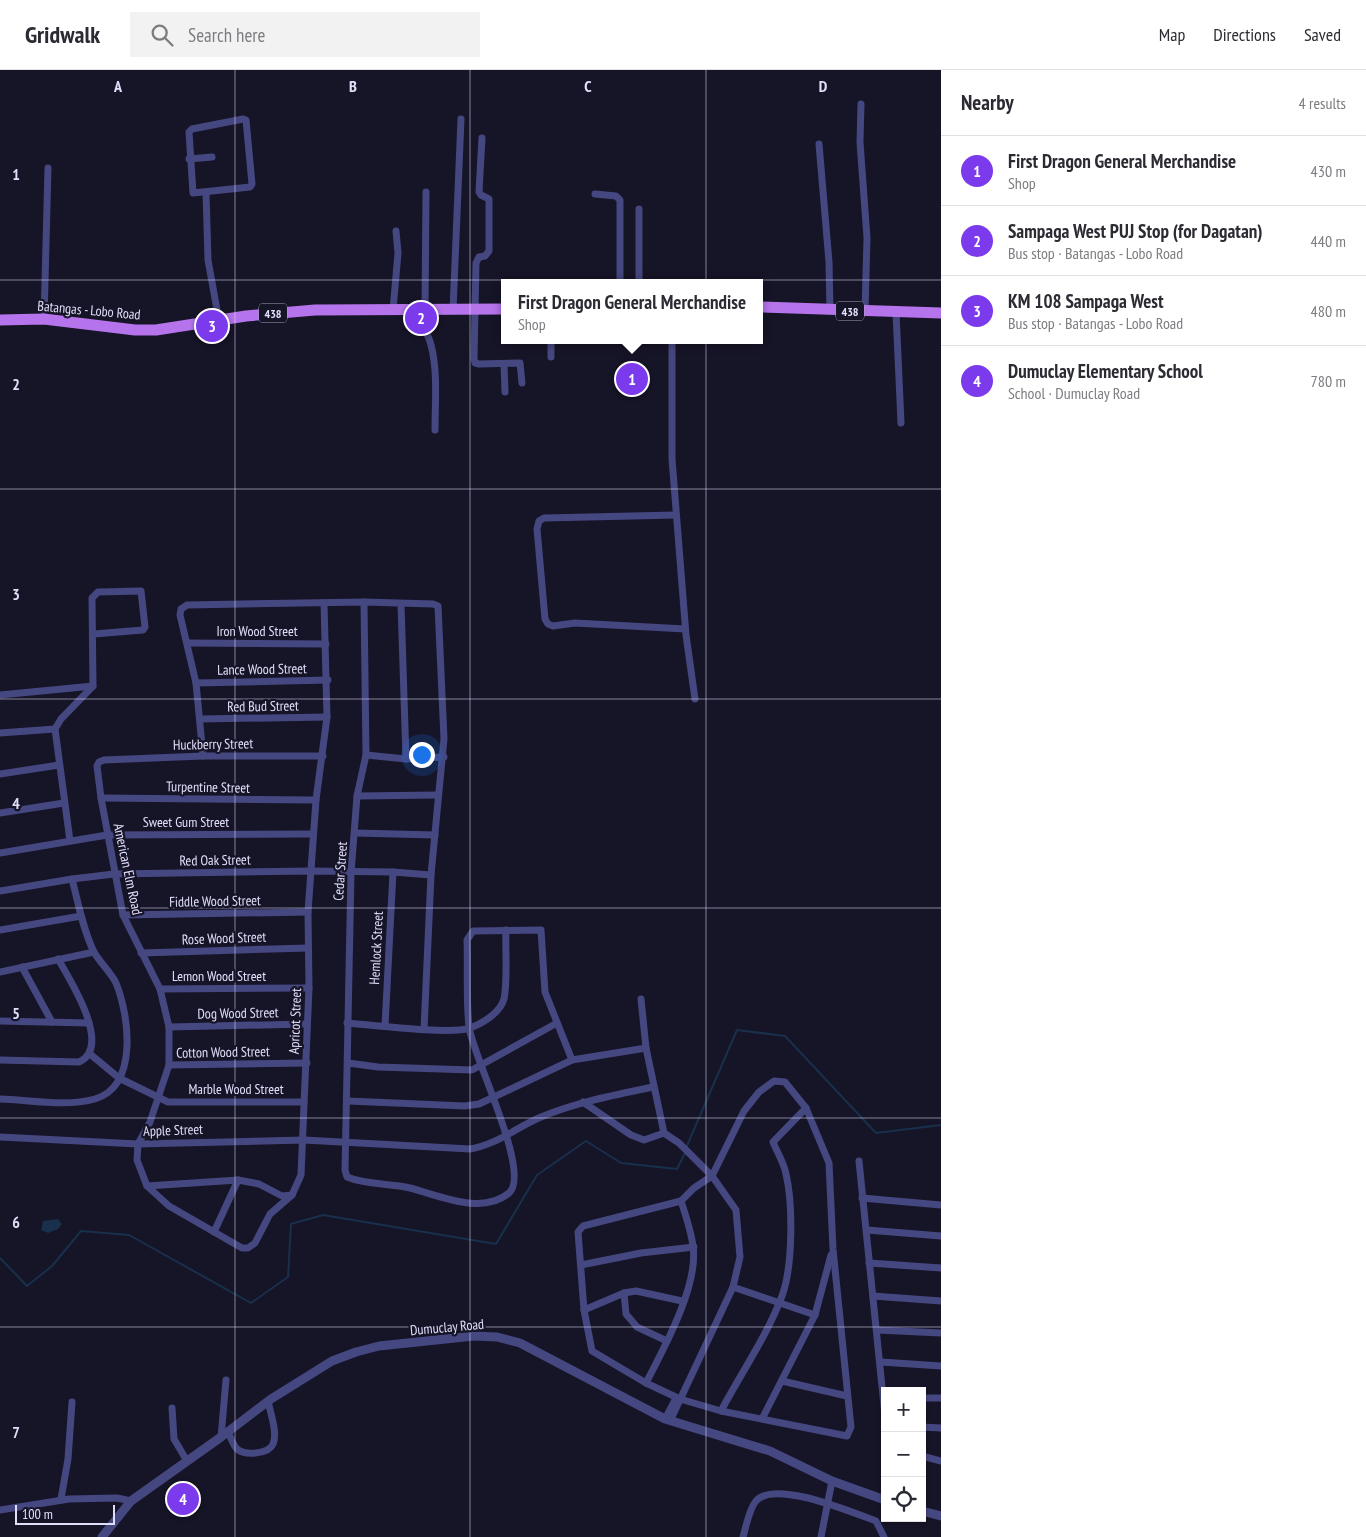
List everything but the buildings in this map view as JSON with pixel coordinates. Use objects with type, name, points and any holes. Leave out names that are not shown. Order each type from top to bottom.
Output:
[{"type":"main road","name":"438","points":[[763,307],[941,314]]},
{"type":"main road","name":"Batangas - Lobo Road","points":[[0,320],[44,319],[135,330],[156,330],[246,316],[315,310],[501,310]]},
{"type":"street","points":[[861,104],[860,142],[868,238],[865,311]]},
{"type":"street","points":[[453,310],[460,119]]},
{"type":"street","points":[[246,120],[252,184],[250,187],[206,192],[191,192],[189,132],[192,129],[246,120]]},
{"type":"street","points":[[482,138],[479,192],[489,199],[489,251],[486,256],[479,257],[476,263],[475,363],[520,363],[522,384]]},
{"type":"street","points":[[819,144],[829,262],[830,310]]},
{"type":"street","points":[[189,159],[212,157]]},
{"type":"street","points":[[44,319],[48,168]]},
{"type":"street","points":[[206,192],[208,260],[219,321]]},
{"type":"street","points":[[426,192],[419,323],[427,333],[433,352],[435,430]]},
{"type":"street","points":[[595,194],[616,196],[620,200],[620,279]]},
{"type":"street","points":[[639,209],[639,279]]},
{"type":"street","points":[[392,310],[398,253],[396,231]]},
{"type":"street","points":[[896,312],[901,424]]},
{"type":"street","points":[[551,344],[551,357]]},
{"type":"street","points":[[672,344],[672,459],[685,629],[695,699]]},
{"type":"street","points":[[504,364],[505,392]]},
{"type":"street","points":[[676,515],[544,518],[539,521],[537,529],[548,624],[553,626],[575,623],[685,629]]},
{"type":"street","points":[[70,841],[55,728],[61,719],[93,686],[94,634],[92,598],[94,594],[141,591],[145,627],[143,630],[94,634]]},
{"type":"street","points":[[202,756],[196,682],[180,615],[181,609],[187,605],[364,602],[433,604],[438,606],[444,757],[437,795],[431,874],[424,1029]]},
{"type":"street","name":"Cedar Street","points":[[364,602],[366,755],[357,796],[351,872],[347,1023],[347,1177],[412,1188],[452,1202],[478,1203],[497,1199],[510,1193],[514,1185],[512,1157],[506,1135]]},
{"type":"street","name":"Apricot Street","points":[[292,1195],[301,1175],[304,1140],[309,988],[308,912],[316,800],[327,717],[328,680],[324,603]]},
{"type":"street","points":[[401,604],[406,759]]},
{"type":"street","name":"Iron Wood Street","points":[[188,643],[326,644]]},
{"type":"street","name":"Lance Wood Street","points":[[196,682],[328,680]]},
{"type":"street","points":[[0,695],[93,686]]},
{"type":"street","name":"Red Bud Street","points":[[200,719],[327,717]]},
{"type":"street","points":[[0,734],[55,728]]},
{"type":"street","points":[[366,755],[406,759],[444,757]]},
{"type":"street","name":"Huckberry Street","points":[[104,760],[202,756],[323,756]]},
{"type":"street","name":"American Elm Road","points":[[104,760],[99,762],[97,766],[107,835],[123,915],[160,989],[169,1027],[169,1065],[159,1098]]},
{"type":"street","points":[[0,774],[59,765]]},
{"type":"street","points":[[357,796],[437,795]]},
{"type":"street","name":"Turpentine Street","points":[[101,798],[316,800]]},
{"type":"street","points":[[0,813],[64,803]]},
{"type":"street","name":"Sweet Gum Street","points":[[0,853],[107,835],[313,834]]},
{"type":"street","points":[[355,834],[434,835]]},
{"type":"street","name":"Red Oak Street","points":[[0,891],[72,878],[114,874],[311,871],[431,874]]},
{"type":"street","name":"Hemlock Street","points":[[384,1026],[392,872]]},
{"type":"street","points":[[0,1099],[77,1103],[98,1098],[111,1089],[127,1057],[128,1036],[120,996],[114,981],[94,952],[72,878]]},
{"type":"street","name":"Fiddle Wood Street","points":[[123,915],[308,912]]},
{"type":"street","points":[[0,930],[82,916]]},
{"type":"street","points":[[506,1135],[469,1029],[467,940],[473,931],[536,928],[543,934],[546,992],[572,1060]]},
{"type":"street","points":[[347,1023],[424,1029],[469,1029],[499,1010],[504,999],[506,930]]},
{"type":"street","name":"Rose Wood Street","points":[[141,953],[308,948]]},
{"type":"street","points":[[0,972],[94,952]]},
{"type":"street","points":[[0,1060],[79,1062],[87,1059],[90,1054],[89,1022],[78,995],[58,959]]},
{"type":"street","points":[[22,967],[52,1022]]},
{"type":"street","name":"Lemon Wood Street","points":[[160,989],[309,988]]},
{"type":"street","points":[[641,998],[646,1048],[664,1133],[679,1143],[712,1176],[736,1210],[740,1257],[734,1286],[667,1420]]},
{"type":"street","points":[[0,1021],[89,1022]]},
{"type":"street","points":[[348,1063],[378,1067],[472,1070],[557,1023]]},
{"type":"street","name":"Dog Wood Street","points":[[169,1027],[307,1024]]},
{"type":"street","points":[[348,1101],[465,1106],[493,1097],[572,1060],[646,1048]]},
{"type":"street","points":[[90,1054],[118,1078],[159,1098],[138,1144],[137,1160],[147,1186],[169,1206],[242,1248],[248,1248],[255,1243],[270,1214],[292,1195]]},
{"type":"street","name":"Cotton Wood Street","points":[[169,1065],[307,1063]]},
{"type":"street","points":[[774,1081],[785,1082],[806,1108],[829,1163],[832,1249],[851,1427],[847,1436],[721,1411],[646,1383],[592,1351],[584,1310],[578,1232],[583,1226],[682,1201],[694,1188],[712,1176],[744,1111],[759,1092],[774,1081]]},
{"type":"street","name":"Apple Street","points":[[0,1137],[138,1144],[304,1140],[470,1149],[494,1143],[540,1118],[583,1102],[653,1087]]},
{"type":"street","name":"Marble Wood Street","points":[[159,1098],[168,1102],[304,1102]]},
{"type":"street","points":[[583,1102],[631,1134],[644,1140],[664,1133]]},
{"type":"street","points":[[721,1411],[779,1304],[784,1291],[791,1245],[790,1209],[786,1173],[772,1142],[806,1108]]},
{"type":"street","points":[[859,1161],[883,1387]]},
{"type":"street","points":[[147,1186],[238,1180],[259,1184],[282,1196],[292,1195]]},
{"type":"street","points":[[214,1232],[238,1180]]},
{"type":"street","points":[[862,1198],[941,1205]]},
{"type":"street","points":[[646,1383],[667,1342],[691,1280],[694,1247],[682,1201]]},
{"type":"street","points":[[867,1230],[941,1236]]},
{"type":"street","points":[[581,1265],[641,1253],[694,1247]]},
{"type":"street","points":[[762,1419],[815,1316],[832,1249]]},
{"type":"street","points":[[869,1263],[941,1268]]},
{"type":"street","points":[[734,1286],[815,1316]]},
{"type":"street","points":[[584,1310],[624,1294],[642,1292],[682,1301]]},
{"type":"street","points":[[624,1294],[626,1314],[637,1327],[667,1342]]},
{"type":"street","points":[[873,1296],[941,1301]]},
{"type":"street","points":[[877,1330],[941,1333]]},
{"type":"street","name":"Dumuclay Road","points":[[102,1537],[131,1501],[303,1377],[356,1352],[379,1346],[474,1336],[520,1343],[667,1420],[770,1450],[832,1481],[881,1499]]},
{"type":"street","points":[[880,1362],[941,1366]]},
{"type":"street","points":[[226,1380],[225,1434],[241,1452],[255,1453],[270,1448],[274,1443],[268,1401]]},
{"type":"street","points":[[782,1381],[847,1396]]},
{"type":"street","points":[[926,1398],[941,1398]]},
{"type":"street","points":[[61,1499],[68,1459],[72,1402]]},
{"type":"street","points":[[172,1408],[174,1439],[187,1461]]},
{"type":"street","points":[[926,1427],[941,1428]]},
{"type":"street","points":[[926,1457],[941,1461]]},
{"type":"street","points":[[821,1537],[832,1481]]},
{"type":"street","points":[[742,1537],[755,1502],[764,1494],[778,1492],[829,1504],[876,1521],[884,1537]]},
{"type":"street","points":[[0,1510],[41,1505],[61,1499],[117,1498],[131,1501]]},
{"type":"street","points":[[926,1512],[941,1516]]},
{"type":"water","points":[[58,1219],[62,1224],[58,1229],[48,1233],[41,1230],[43,1221]]},
{"type":"waterway","points":[[686,1148],[737,1030],[785,1036],[876,1133],[941,1125]]},
{"type":"waterway","points":[[0,1258],[27,1286],[52,1266],[81,1231],[129,1235],[251,1303],[288,1277],[291,1224],[323,1215],[496,1244],[537,1175],[586,1141],[621,1163],[677,1169],[685,1153]]},
{"type":"place","name":"Sampaga West PUJ Stop (for Dagatan)","points":[[421,318]]},
{"type":"place","name":"KM 108 Sampaga West","points":[[212,326]]},
{"type":"place","name":"First Dragon General Merchandise","points":[[632,379]]},
{"type":"place","name":"Dumuclay Elementary School","points":[[183,1499]]}]
